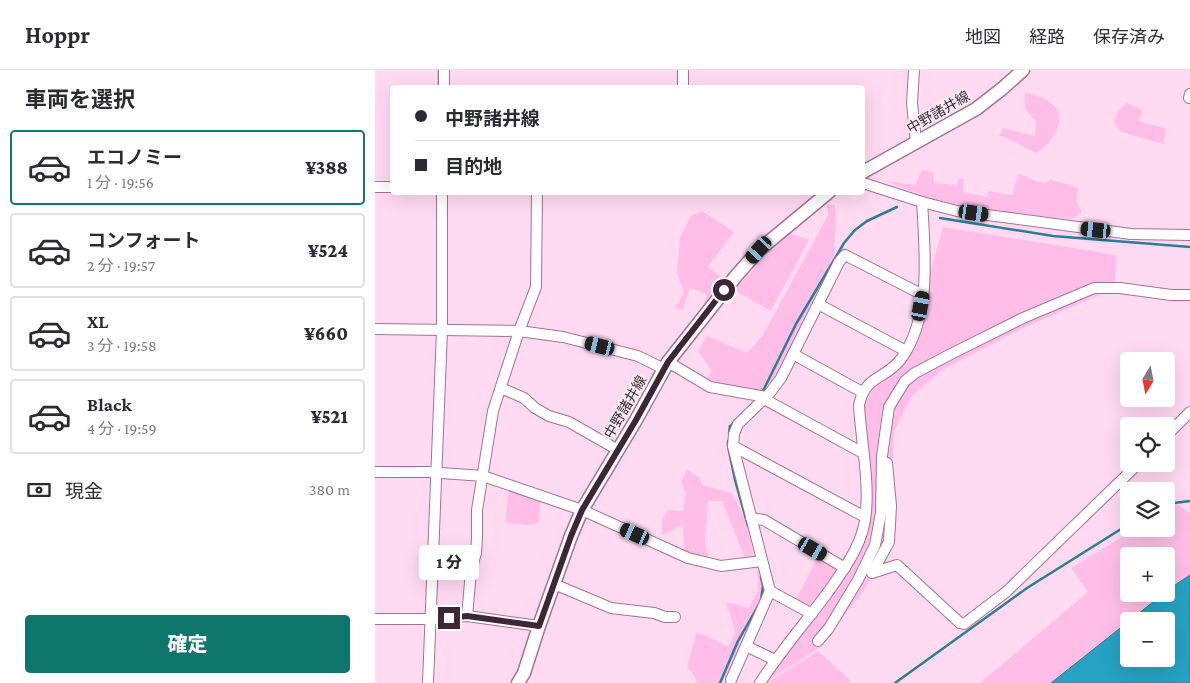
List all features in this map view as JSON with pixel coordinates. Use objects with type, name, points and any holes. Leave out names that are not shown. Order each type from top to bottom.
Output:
[{"type":"main road","name":"中野諸井線","points":[[865,171],[976,108],[1023,70]]},
{"type":"main road","name":"中野諸井線","points":[[518,683],[524,673],[539,626],[582,510],[666,366],[736,276],[759,250],[825,195]]},
{"type":"street","points":[[444,70],[444,85]]},
{"type":"street","points":[[683,70],[683,85]]},
{"type":"street","points":[[914,70],[912,103],[917,142]]},
{"type":"street","points":[[865,184],[957,211],[1131,234],[1190,235]]},
{"type":"street","points":[[375,187],[390,187]]},
{"type":"street","points":[[428,683],[443,330],[442,195]]},
{"type":"street","points":[[467,616],[471,571],[476,553],[477,510],[493,411],[519,331],[536,287],[537,195]]},
{"type":"street","points":[[760,683],[775,660],[812,614],[853,557],[861,537],[867,492],[859,405],[862,392],[873,380],[899,361],[906,351],[918,318],[923,295],[925,264],[922,202]]},
{"type":"street","points":[[731,680],[770,591],[760,561],[733,446],[734,434],[738,424],[765,398],[781,378],[839,262],[845,255],[923,295]]},
{"type":"street","points":[[818,641],[829,628],[858,580],[875,545],[881,513],[884,435],[889,407],[905,381],[915,373],[1023,318],[1094,288],[1121,288],[1171,295],[1190,295]]},
{"type":"street","points":[[818,304],[906,351]]},
{"type":"street","points":[[375,329],[519,331],[563,337],[638,356],[666,366],[710,387],[765,398],[863,453]]},
{"type":"street","points":[[793,354],[862,392]]},
{"type":"street","points":[[501,388],[524,398],[535,408],[549,416],[569,422],[618,450]]},
{"type":"street","points":[[1175,427],[1190,412]]},
{"type":"street","points":[[884,435],[891,506],[889,542],[872,573],[897,565],[960,624],[964,624],[1006,592],[1130,472]]},
{"type":"street","points":[[733,446],[865,517]]},
{"type":"street","points":[[375,472],[483,476],[582,510],[688,558],[721,566],[760,561]]},
{"type":"street","points":[[751,518],[764,520],[845,568]]},
{"type":"street","points":[[554,584],[611,608],[675,617]]},
{"type":"street","points":[[770,591],[812,614]]},
{"type":"street","points":[[375,619],[431,619],[467,616],[539,626]]},
{"type":"street","points":[[746,646],[775,660]]},
{"type":"shaded area","points":[[1025,92],[1050,102],[1059,114],[1058,127],[1055,134],[1036,153],[1003,136],[999,136],[1003,128],[1035,136],[1036,121],[1026,108]]},
{"type":"shaded area","points":[[1127,103],[1142,110],[1139,121],[1166,129],[1163,144],[1122,132],[1114,123],[1118,111]]},
{"type":"shaded area","points":[[922,170],[933,172],[934,183],[957,185],[959,178],[964,179],[963,192],[988,197],[988,191],[1012,195],[1018,174],[1039,182],[1047,182],[1050,179],[1078,188],[1076,201],[1082,212],[1072,219],[1000,212],[933,200],[885,181],[915,185]]},
{"type":"shaded area","points":[[827,205],[835,205],[834,255],[779,374],[755,395],[706,380],[712,371],[698,351],[707,336],[747,353],[763,335],[828,215]]},
{"type":"shaded area","points":[[702,211],[734,232],[708,267],[724,279],[706,309],[702,311],[707,295],[690,288],[683,310],[675,308],[684,293],[677,273],[680,237],[691,216]]},
{"type":"shaded area","points":[[943,227],[1116,255],[1115,288],[1023,328],[942,370],[912,396],[894,431],[889,542],[865,589],[819,648],[764,683],[859,540],[867,492],[859,412],[882,375],[912,338]]},
{"type":"shaded area","points":[[789,233],[809,240],[771,311],[734,290]]},
{"type":"shaded area","points":[[687,470],[699,477],[702,485],[732,493],[747,523],[754,557],[744,556],[722,501],[708,501],[705,543],[709,560],[684,553],[683,525],[662,535],[662,520],[668,510],[683,511],[686,493],[681,481]]},
{"type":"shaded area","points":[[509,489],[540,502],[539,522],[531,525],[505,523]]},
{"type":"shaded area","points":[[1175,503],[1190,513],[1190,577],[1175,587],[1175,547],[1120,547],[1120,602],[1152,602],[1139,612],[1120,612],[1120,628],[1051,683],[980,683],[1088,592],[1071,568],[1122,537],[1175,537]]},
{"type":"shaded area","points":[[818,557],[838,570],[812,609],[796,599]]},
{"type":"shaded area","points":[[757,562],[767,562],[774,583],[746,646],[721,683],[697,683],[694,675],[687,668],[696,633],[705,635],[729,647],[735,631],[726,602],[749,608],[758,590]]},
{"type":"shaded area","points":[[818,651],[851,681],[849,683],[767,683]]},
{"type":"water","points":[[1190,575],[1190,683],[1051,683],[1120,628],[1120,667],[1175,667],[1175,612],[1140,612],[1153,602],[1175,602],[1175,585]]},
{"type":"waterway","points":[[439,70],[439,85]]},
{"type":"waterway","points":[[762,393],[796,324],[844,243],[855,230],[867,221],[897,207]]},
{"type":"waterway","points":[[940,218],[1053,236],[1190,247]]},
{"type":"waterway","points":[[729,433],[730,426],[734,423]]},
{"type":"waterway","points":[[728,441],[735,480],[748,526]]},
{"type":"waterway","points":[[1175,503],[1190,501]]},
{"type":"waterway","points":[[895,683],[1027,588],[1120,530]]},
{"type":"waterway","points":[[720,683],[738,641],[761,601],[763,586],[761,577]]},
{"type":"route","points":[[449,618],[467,616],[539,626],[582,510],[668,362],[724,290]]}]
